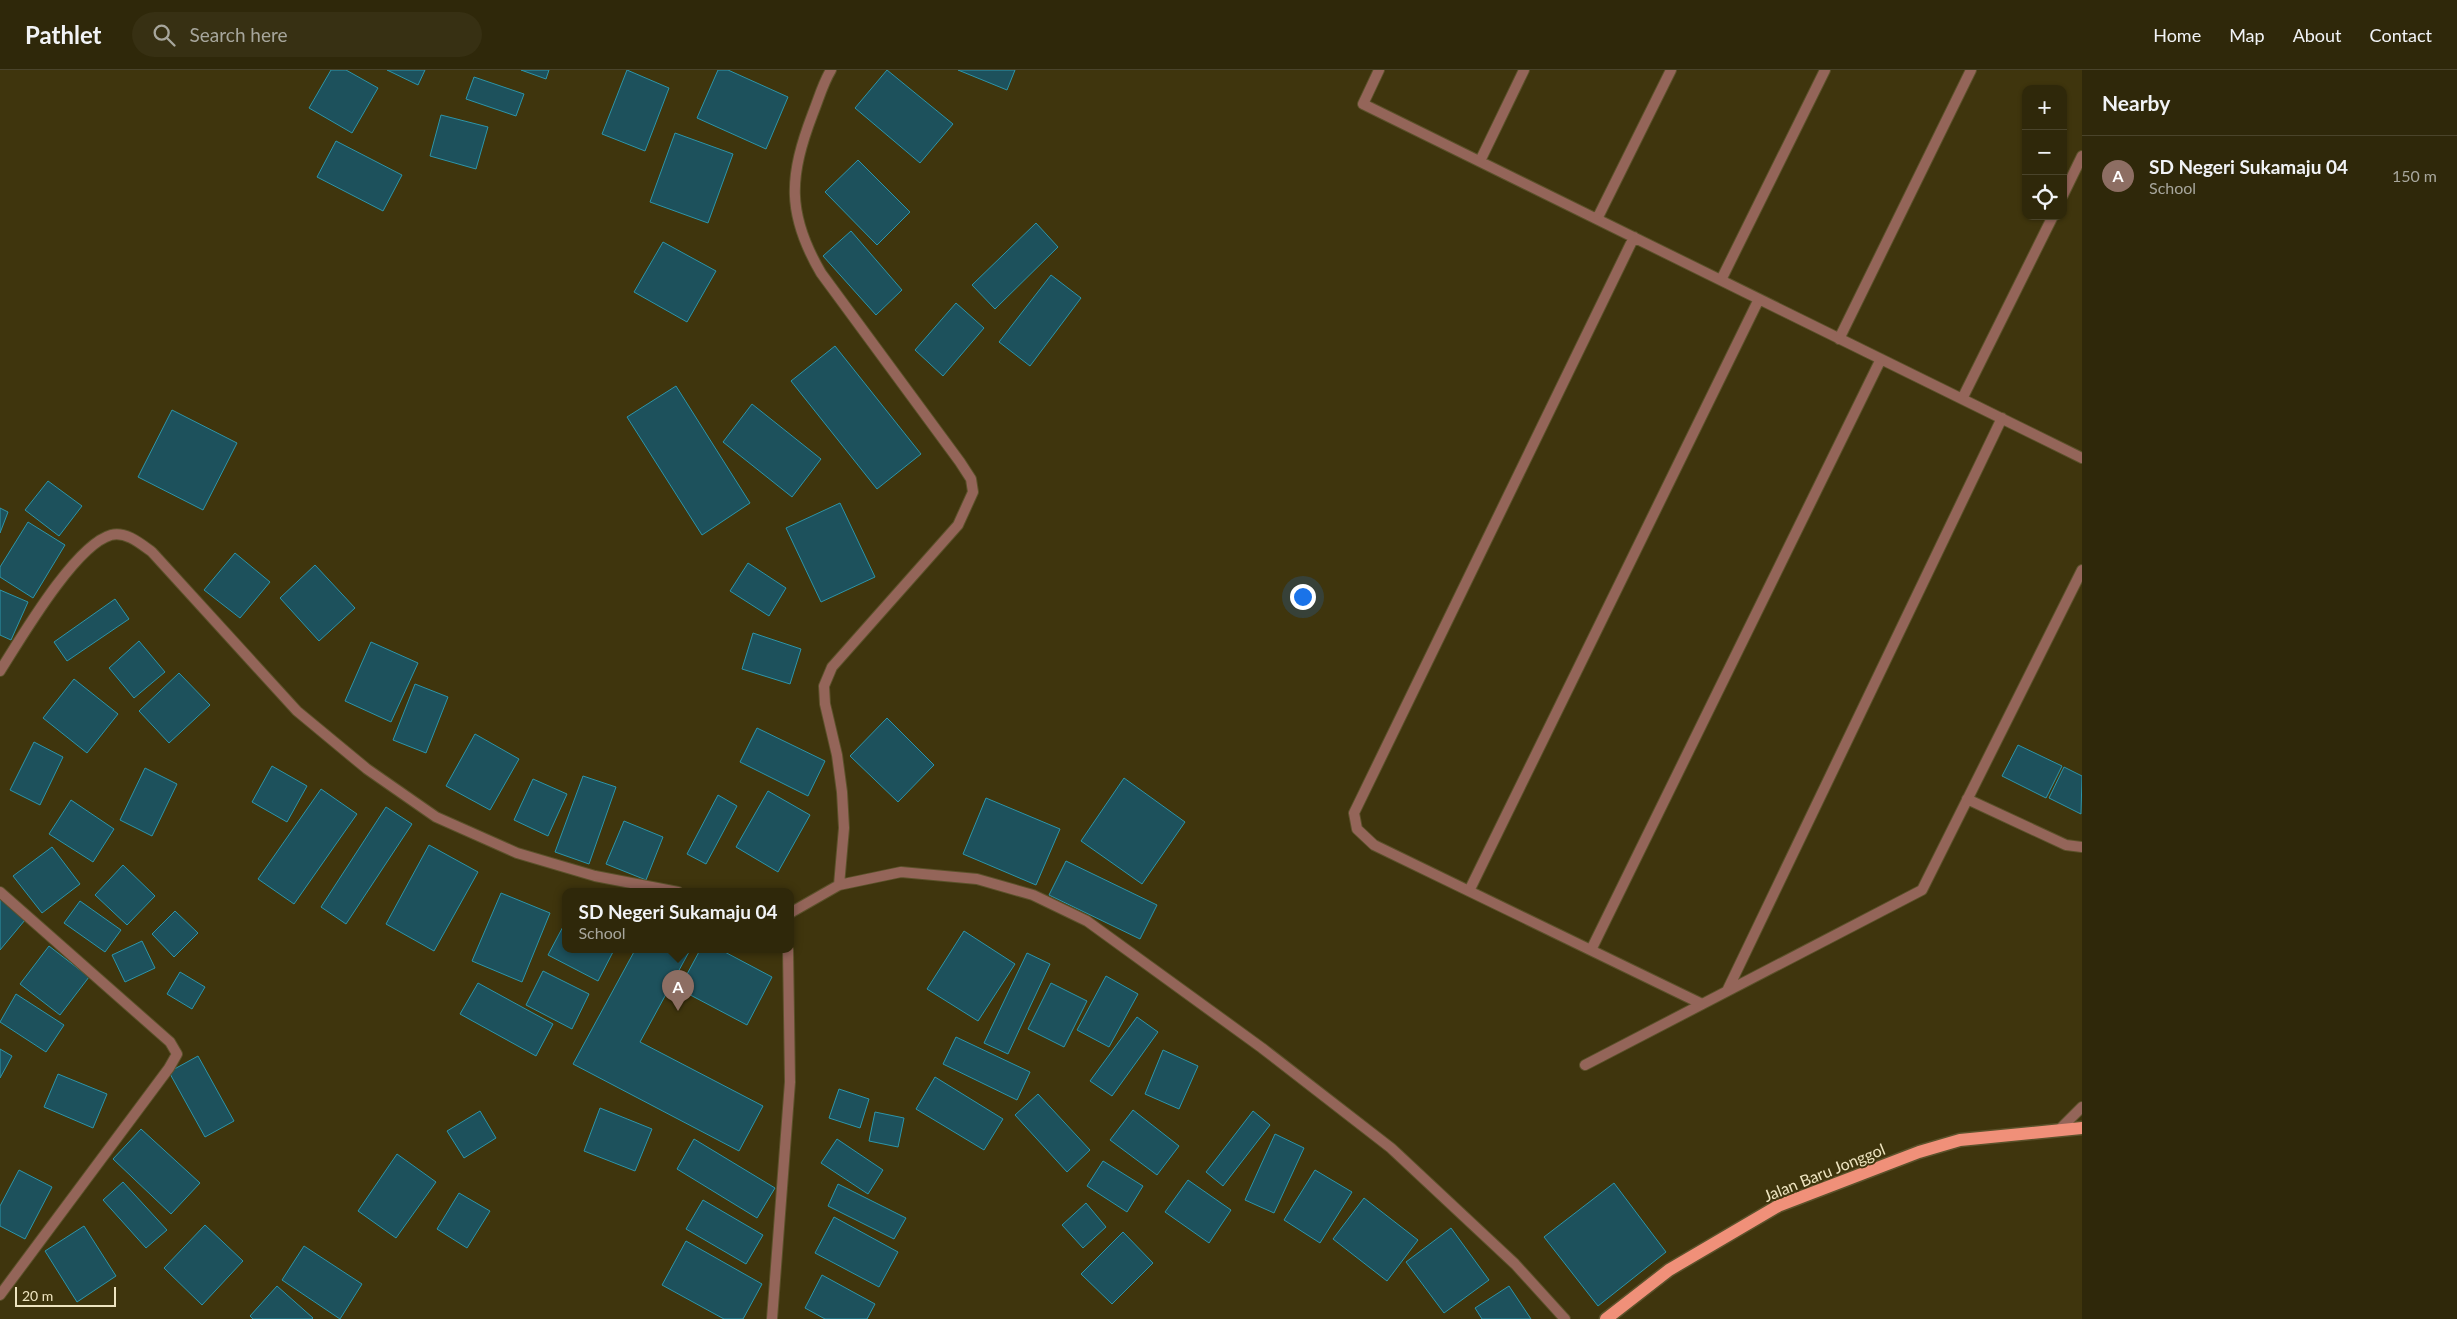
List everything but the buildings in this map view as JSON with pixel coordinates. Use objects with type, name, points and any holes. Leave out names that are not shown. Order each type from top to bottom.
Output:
[{"type":"main road","name":"Jalan Baru Jonggol","points":[[1606,1319],[1669,1270],[1778,1206],[1928,1149],[1960,1140],[2082,1128]]},
{"type":"street","points":[[831,70],[797,162],[794,202],[805,245],[821,273],[960,462],[971,479],[973,492],[958,525],[832,667],[824,686],[825,704],[837,755],[842,792],[844,828],[840,885]]},
{"type":"street","points":[[1379,70],[1363,104],[1962,399],[2081,454]]},
{"type":"street","points":[[1480,161],[1524,70]]},
{"type":"street","points":[[1597,219],[1671,70]]},
{"type":"street","points":[[1721,280],[1824,70]]},
{"type":"street","points":[[1839,338],[1971,70]]},
{"type":"street","points":[[2067,186],[2082,156]]},
{"type":"street","points":[[1962,399],[2050,220]]},
{"type":"street","points":[[1634,237],[1354,814],[1357,829],[1374,845],[1702,1004]]},
{"type":"street","points":[[1469,891],[1759,299]]},
{"type":"street","points":[[1591,950],[1881,359]]},
{"type":"street","points":[[1727,991],[2002,418]]},
{"type":"street","points":[[0,670],[65,574],[93,545],[112,535],[133,538],[152,552],[296,711],[367,769],[436,817],[526,855],[595,876],[657,888]]},
{"type":"street","points":[[1585,1065],[1922,890],[2082,570]]},
{"type":"street","points":[[1967,799],[2066,845],[2082,847]]},
{"type":"street","points":[[794,911],[840,885],[901,872],[977,879],[1033,895],[1087,921],[1230,1024],[1391,1148],[1515,1264],[1565,1319]]},
{"type":"street","points":[[0,892],[170,1042],[177,1054],[169,1068],[0,1295]]},
{"type":"street","points":[[771,1317],[790,1082],[788,953]]},
{"type":"street","points":[[2060,1129],[2082,1106]]},
{"type":"place","name":"SD Negeri Sukamaju 04","points":[[678,1011]]}]
